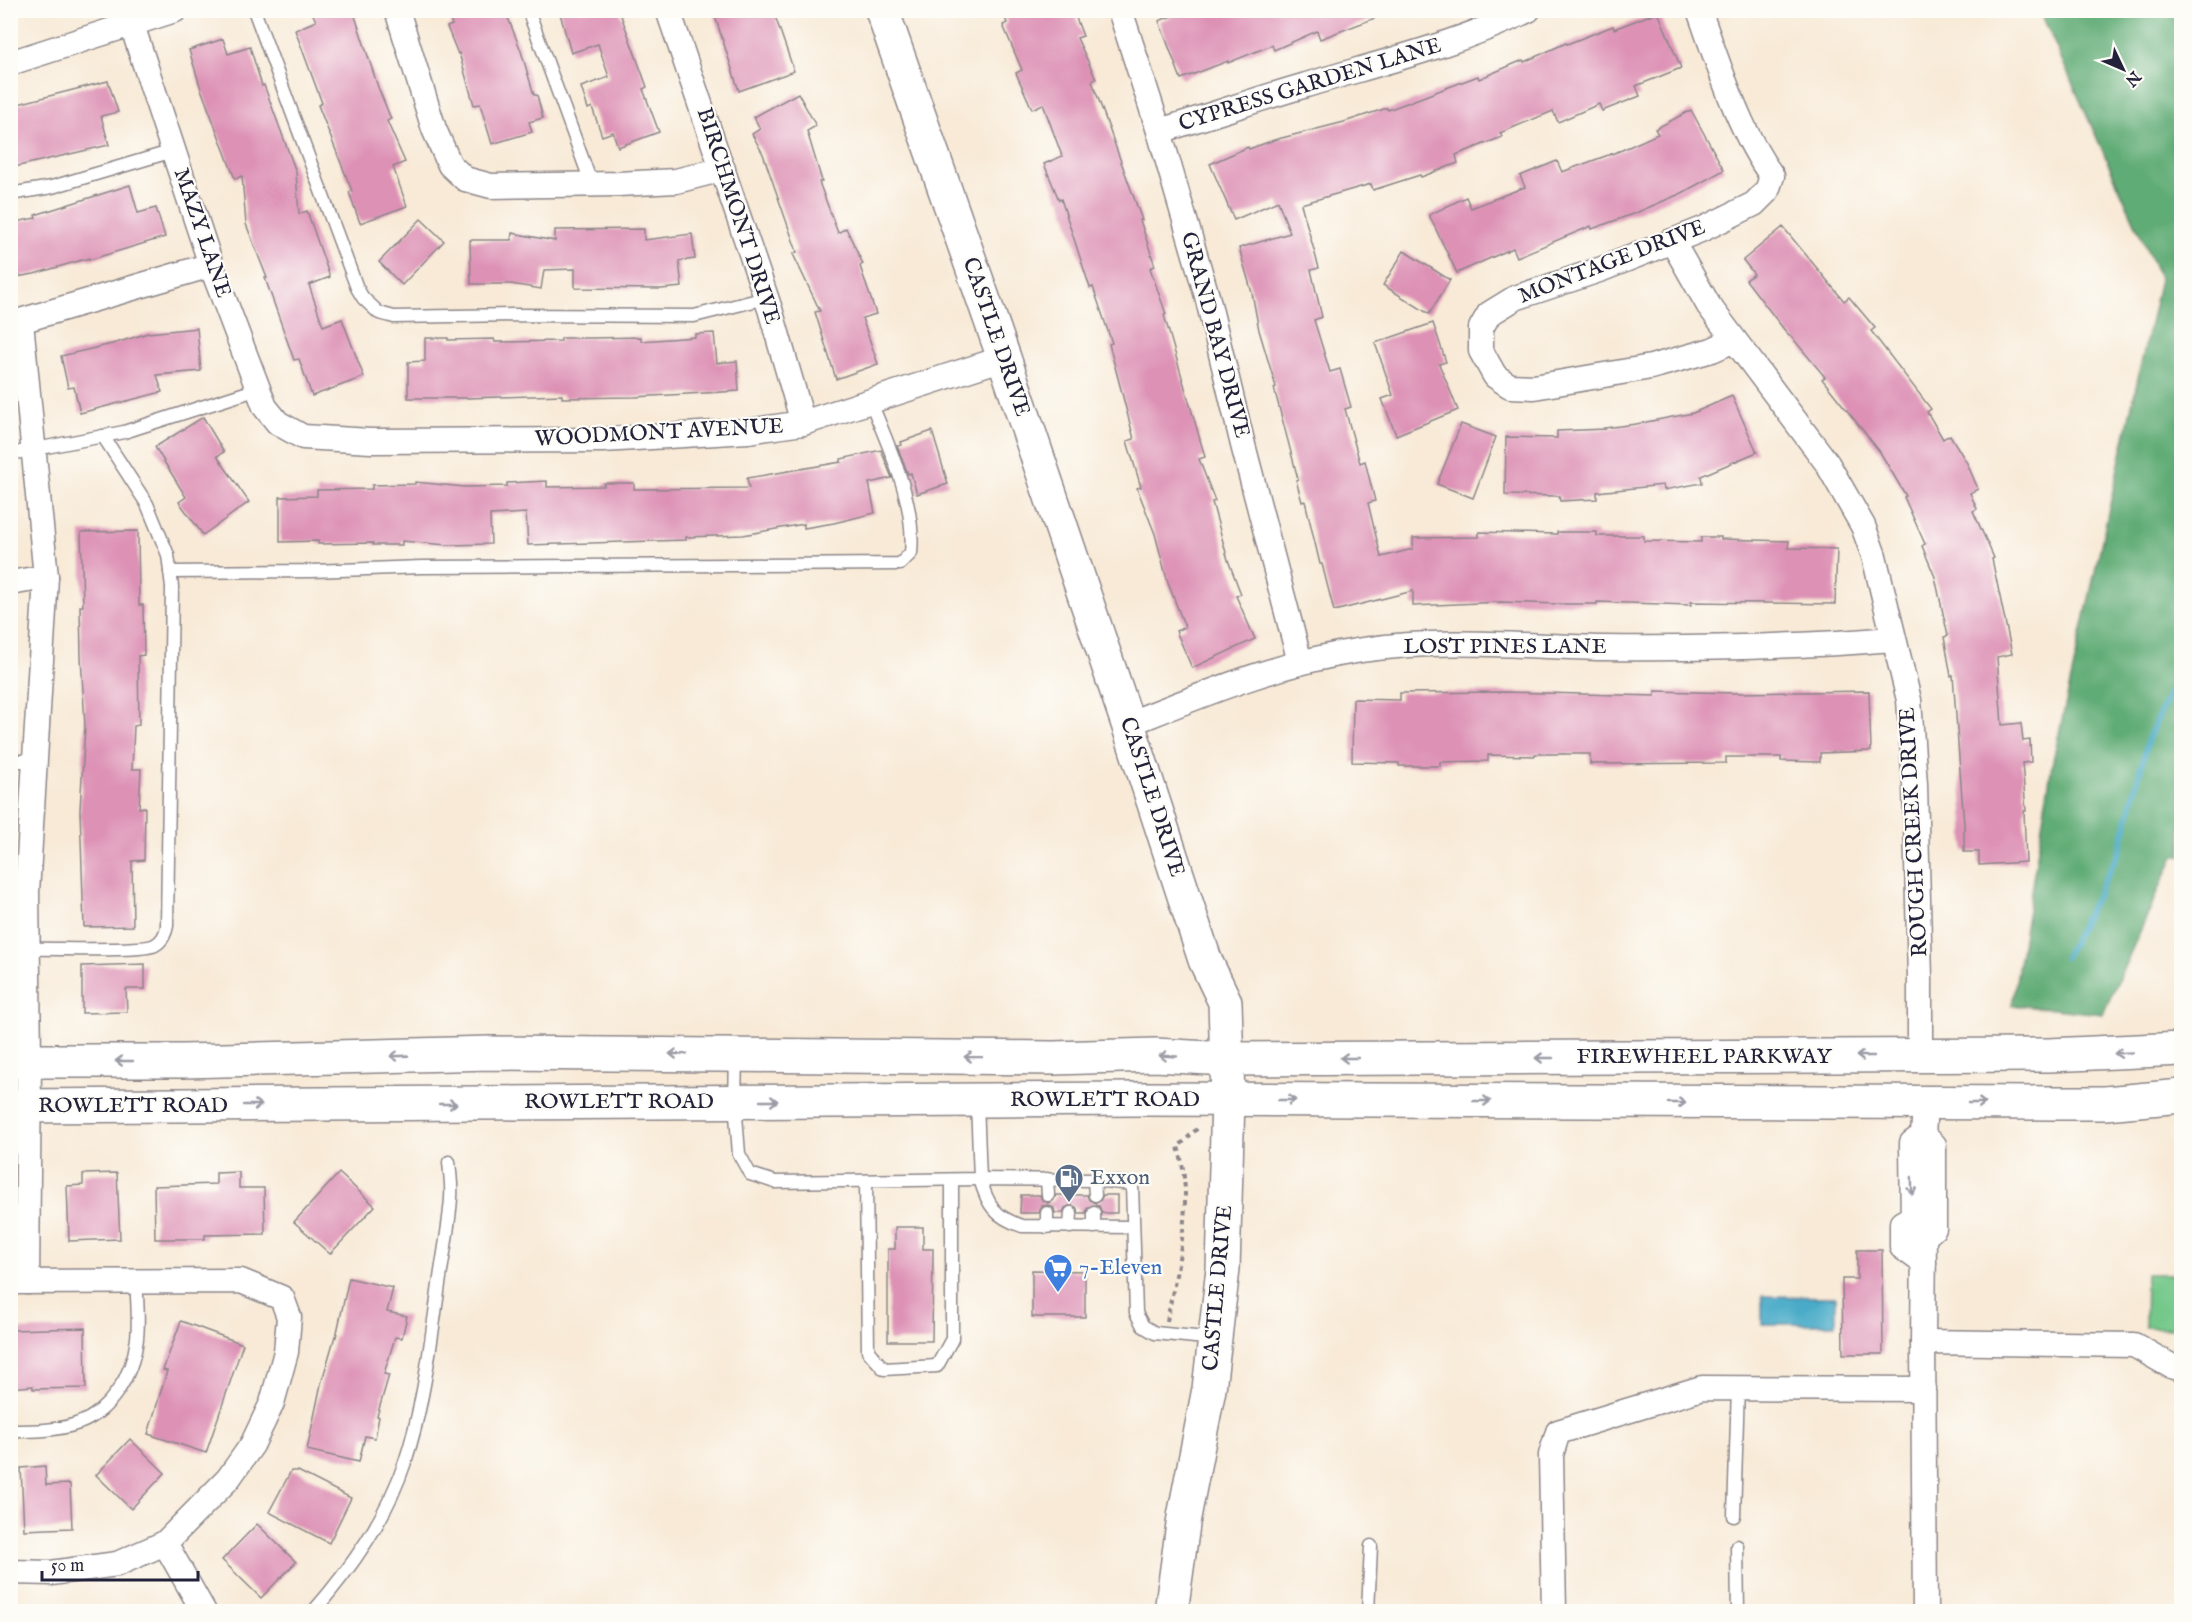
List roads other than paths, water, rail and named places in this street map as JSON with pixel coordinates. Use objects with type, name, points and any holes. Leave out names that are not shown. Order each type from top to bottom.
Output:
[{"type":"main road","name":"CASTLE DRIVE","points":[[882,10],[1004,358],[1205,960],[1225,1002],[1228,1099],[1223,1269],[1209,1389],[1184,1517],[1171,1611]]},
{"type":"main road","name":"FIREWHEEL PARKWAY","points":[[1227,1059],[2049,1056],[2181,1049]]},
{"type":"main road","points":[[489,1103],[491,1053]]},
{"type":"main road","name":"ROWLETT ROAD","points":[[20,1061],[183,1062],[491,1053],[1053,1058],[1155,1055],[1227,1059]]},
{"type":"main road","points":[[1733,1103],[1897,1083],[1911,1073],[1920,1056]]},
{"type":"main road","name":"FIREWHEEL PARKWAY","points":[[1228,1099],[1926,1103],[2105,1102],[2181,1096]]},
{"type":"main road","name":"ROWLETT ROAD","points":[[19,1106],[1228,1099]]},
{"type":"street","points":[[10,63],[129,18],[175,10]]},
{"type":"street","points":[[397,10],[434,129],[450,165],[465,179],[491,186],[592,185],[676,181],[723,169]]},
{"type":"street","name":"BIRCHMONT DRIVE","points":[[668,10],[766,298],[803,423]]},
{"type":"street","name":"GRAND BAY DRIVE","points":[[1120,10],[1159,131],[1207,296],[1243,445],[1300,662]]},
{"type":"street","name":"CYPRESS GARDEN LANE","points":[[1159,131],[1283,91],[1441,45],[1504,22],[1528,10]]},
{"type":"street","name":"MONTAGE DRIVE","points":[[1699,10],[1730,94],[1758,157],[1772,176],[1767,191],[1754,204],[1703,229],[1560,284],[1515,298],[1489,314],[1481,328],[1481,351],[1495,376],[1510,386],[1534,387],[1651,368],[1703,353],[1734,340]]},
{"type":"street","name":"MAZY LANE","points":[[129,18],[211,265],[265,407],[278,423],[303,437]]},
{"type":"street","name":"ROUGH CREEK DRIVE","points":[[1672,241],[1709,306],[1820,454],[1863,526],[1874,556],[1909,700],[1915,784],[1920,1056]]},
{"type":"street","points":[[10,1572],[51,1573],[117,1564],[165,1543],[228,1479],[252,1446],[272,1403],[286,1352],[289,1317],[282,1298],[241,1281],[19,1282],[20,1061],[28,949],[19,892],[34,761],[46,577],[34,449],[16,323],[211,265]]},
{"type":"street","name":"WOODMONT AVENUE","points":[[303,437],[382,441],[603,440],[748,431],[803,423],[1004,358]]},
{"type":"street","points":[[10,583],[46,577]]},
{"type":"street","name":"LOST PINES LANE","points":[[1128,724],[1226,686],[1300,662],[1362,650],[1419,644],[1604,648],[1706,647],[1840,644],[1893,639]]},
{"type":"street","points":[[1925,1611],[1924,1263],[1919,1227],[1934,1228],[1934,1145],[1923,1135],[1926,1103]]},
{"type":"street","points":[[1923,1342],[2133,1345],[2181,1369]]},
{"type":"street","points":[[1554,1611],[1551,1455],[1558,1432],[1702,1388],[1924,1389]]},
{"type":"street","points":[[165,1543],[204,1611]]},
{"type":"lane","points":[[254,10],[357,288],[363,298],[379,313],[394,317],[414,318],[514,315],[694,316],[766,298]]},
{"type":"lane","points":[[528,10],[592,185]]},
{"type":"lane","points":[[10,194],[52,187],[173,151]]},
{"type":"lane","points":[[10,454],[124,432],[258,388]]},
{"type":"lane","points":[[170,572],[312,571],[422,567],[900,564],[911,553],[912,531],[905,494],[871,402]]},
{"type":"lane","points":[[28,949],[134,948],[154,945],[165,934],[172,587],[168,555],[147,504],[103,436]]},
{"type":"lane","points":[[10,761],[34,761]]},
{"type":"lane","points":[[736,1055],[735,1102],[739,1154],[750,1174],[775,1182],[1047,1179],[1132,1184],[1136,1314],[1143,1326],[1155,1333],[1216,1339]]},
{"type":"lane","points":[[977,1100],[980,1179],[986,1201],[996,1212],[1008,1221],[1022,1226],[1132,1227]]},
{"type":"lane","points":[[317,1610],[363,1548],[390,1500],[405,1462],[415,1428],[436,1302],[451,1196],[449,1162]]},
{"type":"lane","points":[[1047,1179],[1048,1195]]},
{"type":"lane","points":[[866,1180],[868,1351],[884,1369],[937,1366],[952,1339],[952,1180]]},
{"type":"lane","points":[[1094,1180],[1095,1195]]},
{"type":"lane","points":[[1072,1181],[1072,1195]]},
{"type":"lane","points":[[1047,1213],[1047,1227]]},
{"type":"lane","points":[[1070,1227],[1071,1213]]},
{"type":"lane","points":[[1094,1213],[1094,1227]]},
{"type":"lane","points":[[10,1431],[61,1428],[80,1423],[110,1401],[127,1378],[134,1359],[138,1326],[136,1281]]},
{"type":"lane","points":[[1734,1516],[1738,1387]]},
{"type":"lane","points":[[1368,1611],[1371,1546]]},
{"type":"lane","points":[[1737,1546],[1738,1611]]},
{"type":"water","points":[[1762,1296],[1836,1297],[1836,1324],[1762,1324]]},
{"type":"waterway","points":[[2182,571],[2175,583],[2182,619]]},
{"type":"waterway","points":[[2065,957],[2120,850],[2148,739],[2182,666]]},
{"type":"place","name":"Exxon","points":[[1069,1204]]},
{"type":"place","name":"7-Eleven","points":[[1058,1294]]}]
